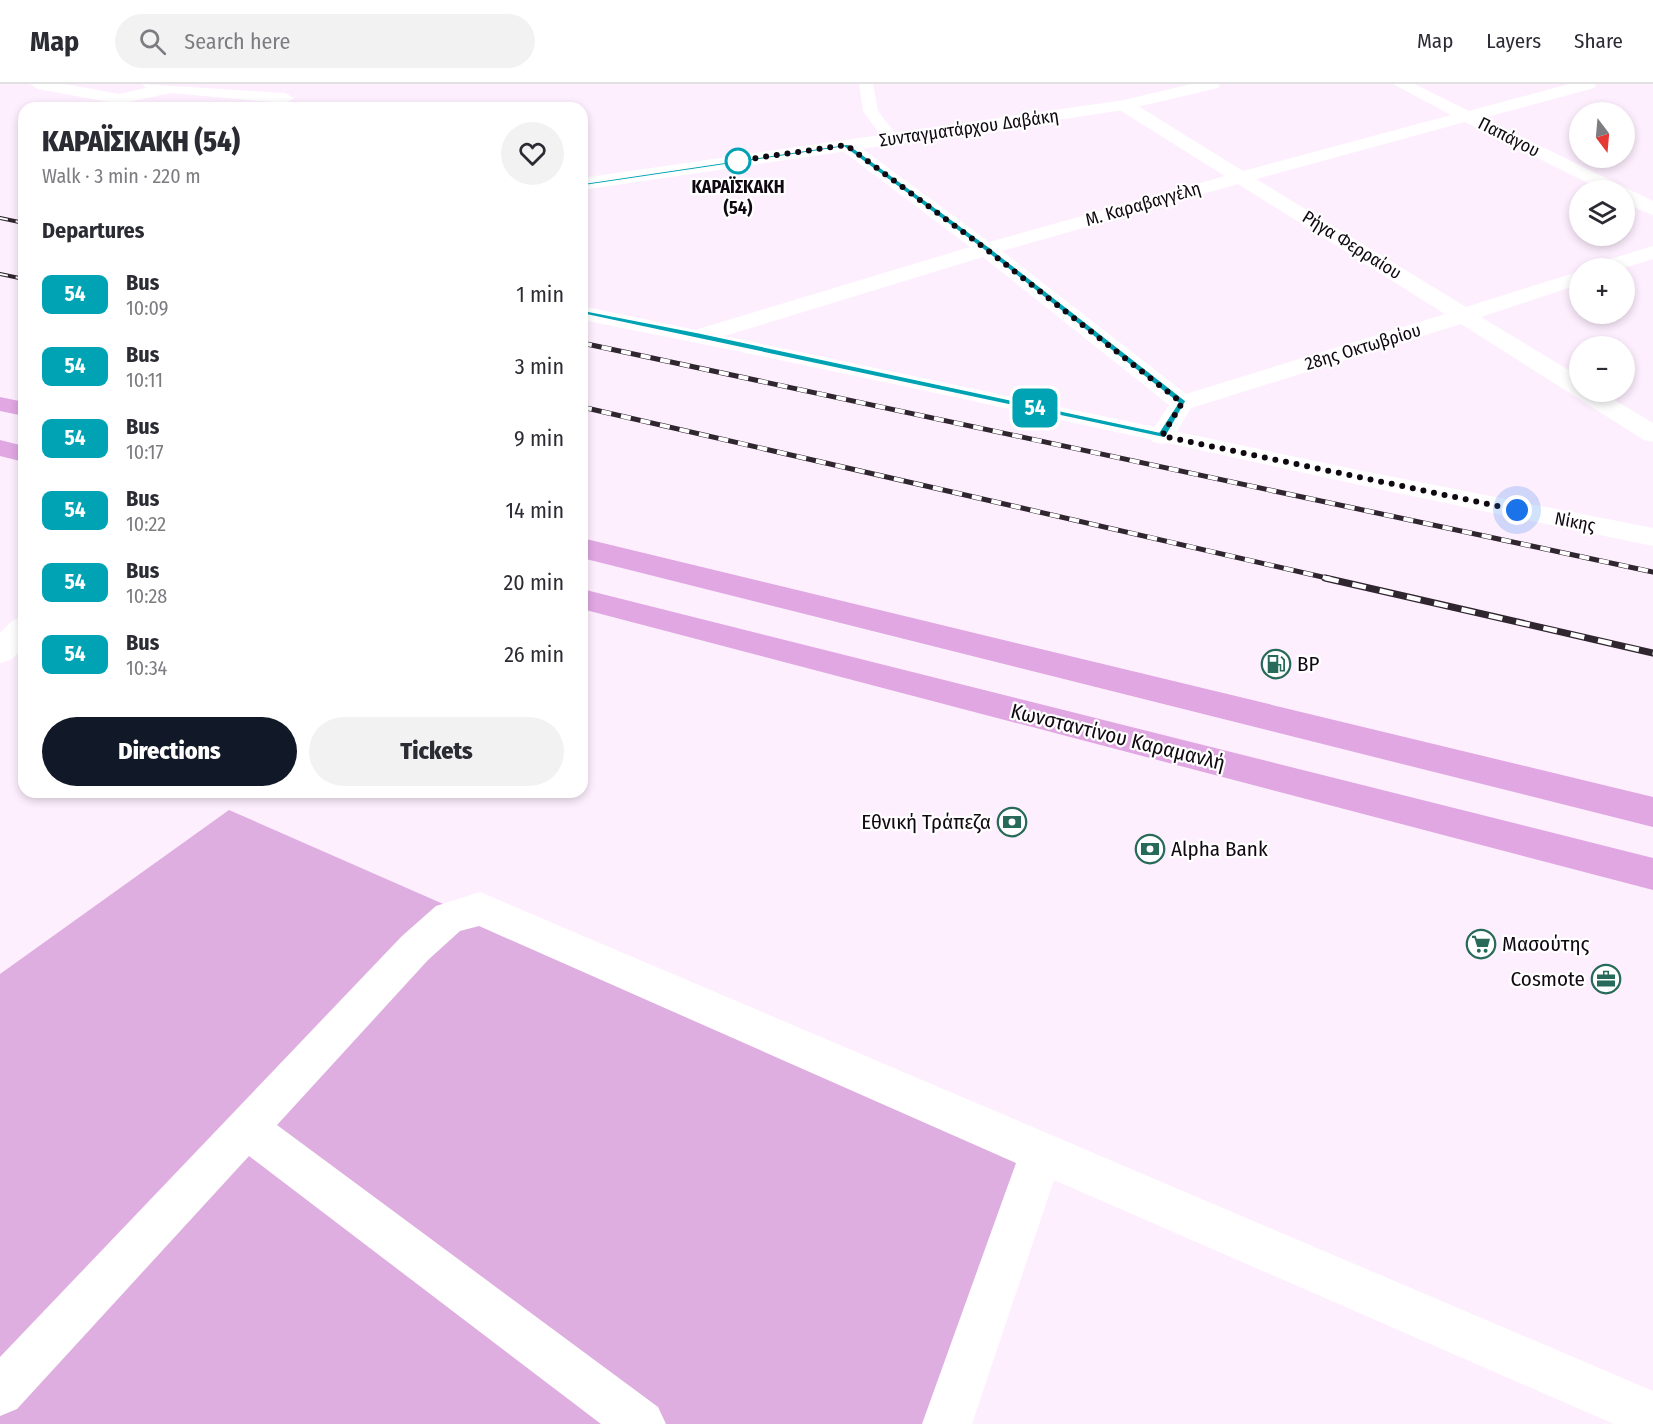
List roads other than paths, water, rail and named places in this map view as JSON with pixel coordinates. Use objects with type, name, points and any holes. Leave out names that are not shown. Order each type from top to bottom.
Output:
[{"type":"main road","points":[[0,404],[18,408]]},
{"type":"main road","points":[[0,448],[18,452]]},
{"type":"main road","points":[[588,549],[1653,812]]},
{"type":"main road","name":"Κωνσταντίνου Καραμανλή","points":[[588,601],[1653,874]]},
{"type":"street","points":[[38,84],[119,99],[158,86],[286,97]]},
{"type":"street","name":"Συνταγματάρχου Δαβάκη","points":[[588,183],[1124,105],[1212,84]]},
{"type":"street","name":"Παπάγου","points":[[1401,84],[1596,180]]},
{"type":"street","name":"Μ. Καραβαγγέλη","points":[[700,336],[986,249],[1241,177],[1588,84]]},
{"type":"street","name":"Ρήγα Φερραίου","points":[[1124,105],[1569,381]]},
{"type":"street","points":[[846,145],[986,249],[1182,403],[1162,436]]},
{"type":"street","points":[[1635,200],[1653,209]]},
{"type":"street","points":[[1635,258],[1653,252]]},
{"type":"street","name":"28ης Οκτωβρίου","points":[[1182,403],[1569,281]]},
{"type":"street","name":"Νίκης","points":[[588,314],[700,336],[1358,478],[1653,537]]},
{"type":"street","points":[[1602,402],[1653,434]]},
{"type":"street","points":[[0,652],[18,634]]},
{"type":"street","points":[[0,1392],[415,948],[449,918],[480,909],[1041,1154],[1653,1416]]},
{"type":"street","points":[[247,1129],[641,1424]]},
{"type":"street","points":[[947,1424],[1041,1154]]},
{"type":"lane","points":[[866,84],[871,111],[891,138]]},
{"type":"railway","points":[[0,218],[18,222]]},
{"type":"railway","points":[[0,274],[18,278]]},
{"type":"railway","points":[[588,344],[1653,572]]},
{"type":"railway","points":[[588,408],[1331,579]]},
{"type":"railway","points":[[1325,578],[1653,653]]},
{"type":"place","name":"ΚΑΡΑΪΣΚΑΚΗ (54)","points":[[738,161]]},
{"type":"place","name":"BP","points":[[1276,664]]},
{"type":"place","name":"Εθνική Τράπεζα","points":[[1012,822]]},
{"type":"place","name":"Alpha Bank","points":[[1150,849]]},
{"type":"place","name":"Μασούτης","points":[[1481,944]]},
{"type":"place","name":"Cosmote","points":[[1606,979]]}]
